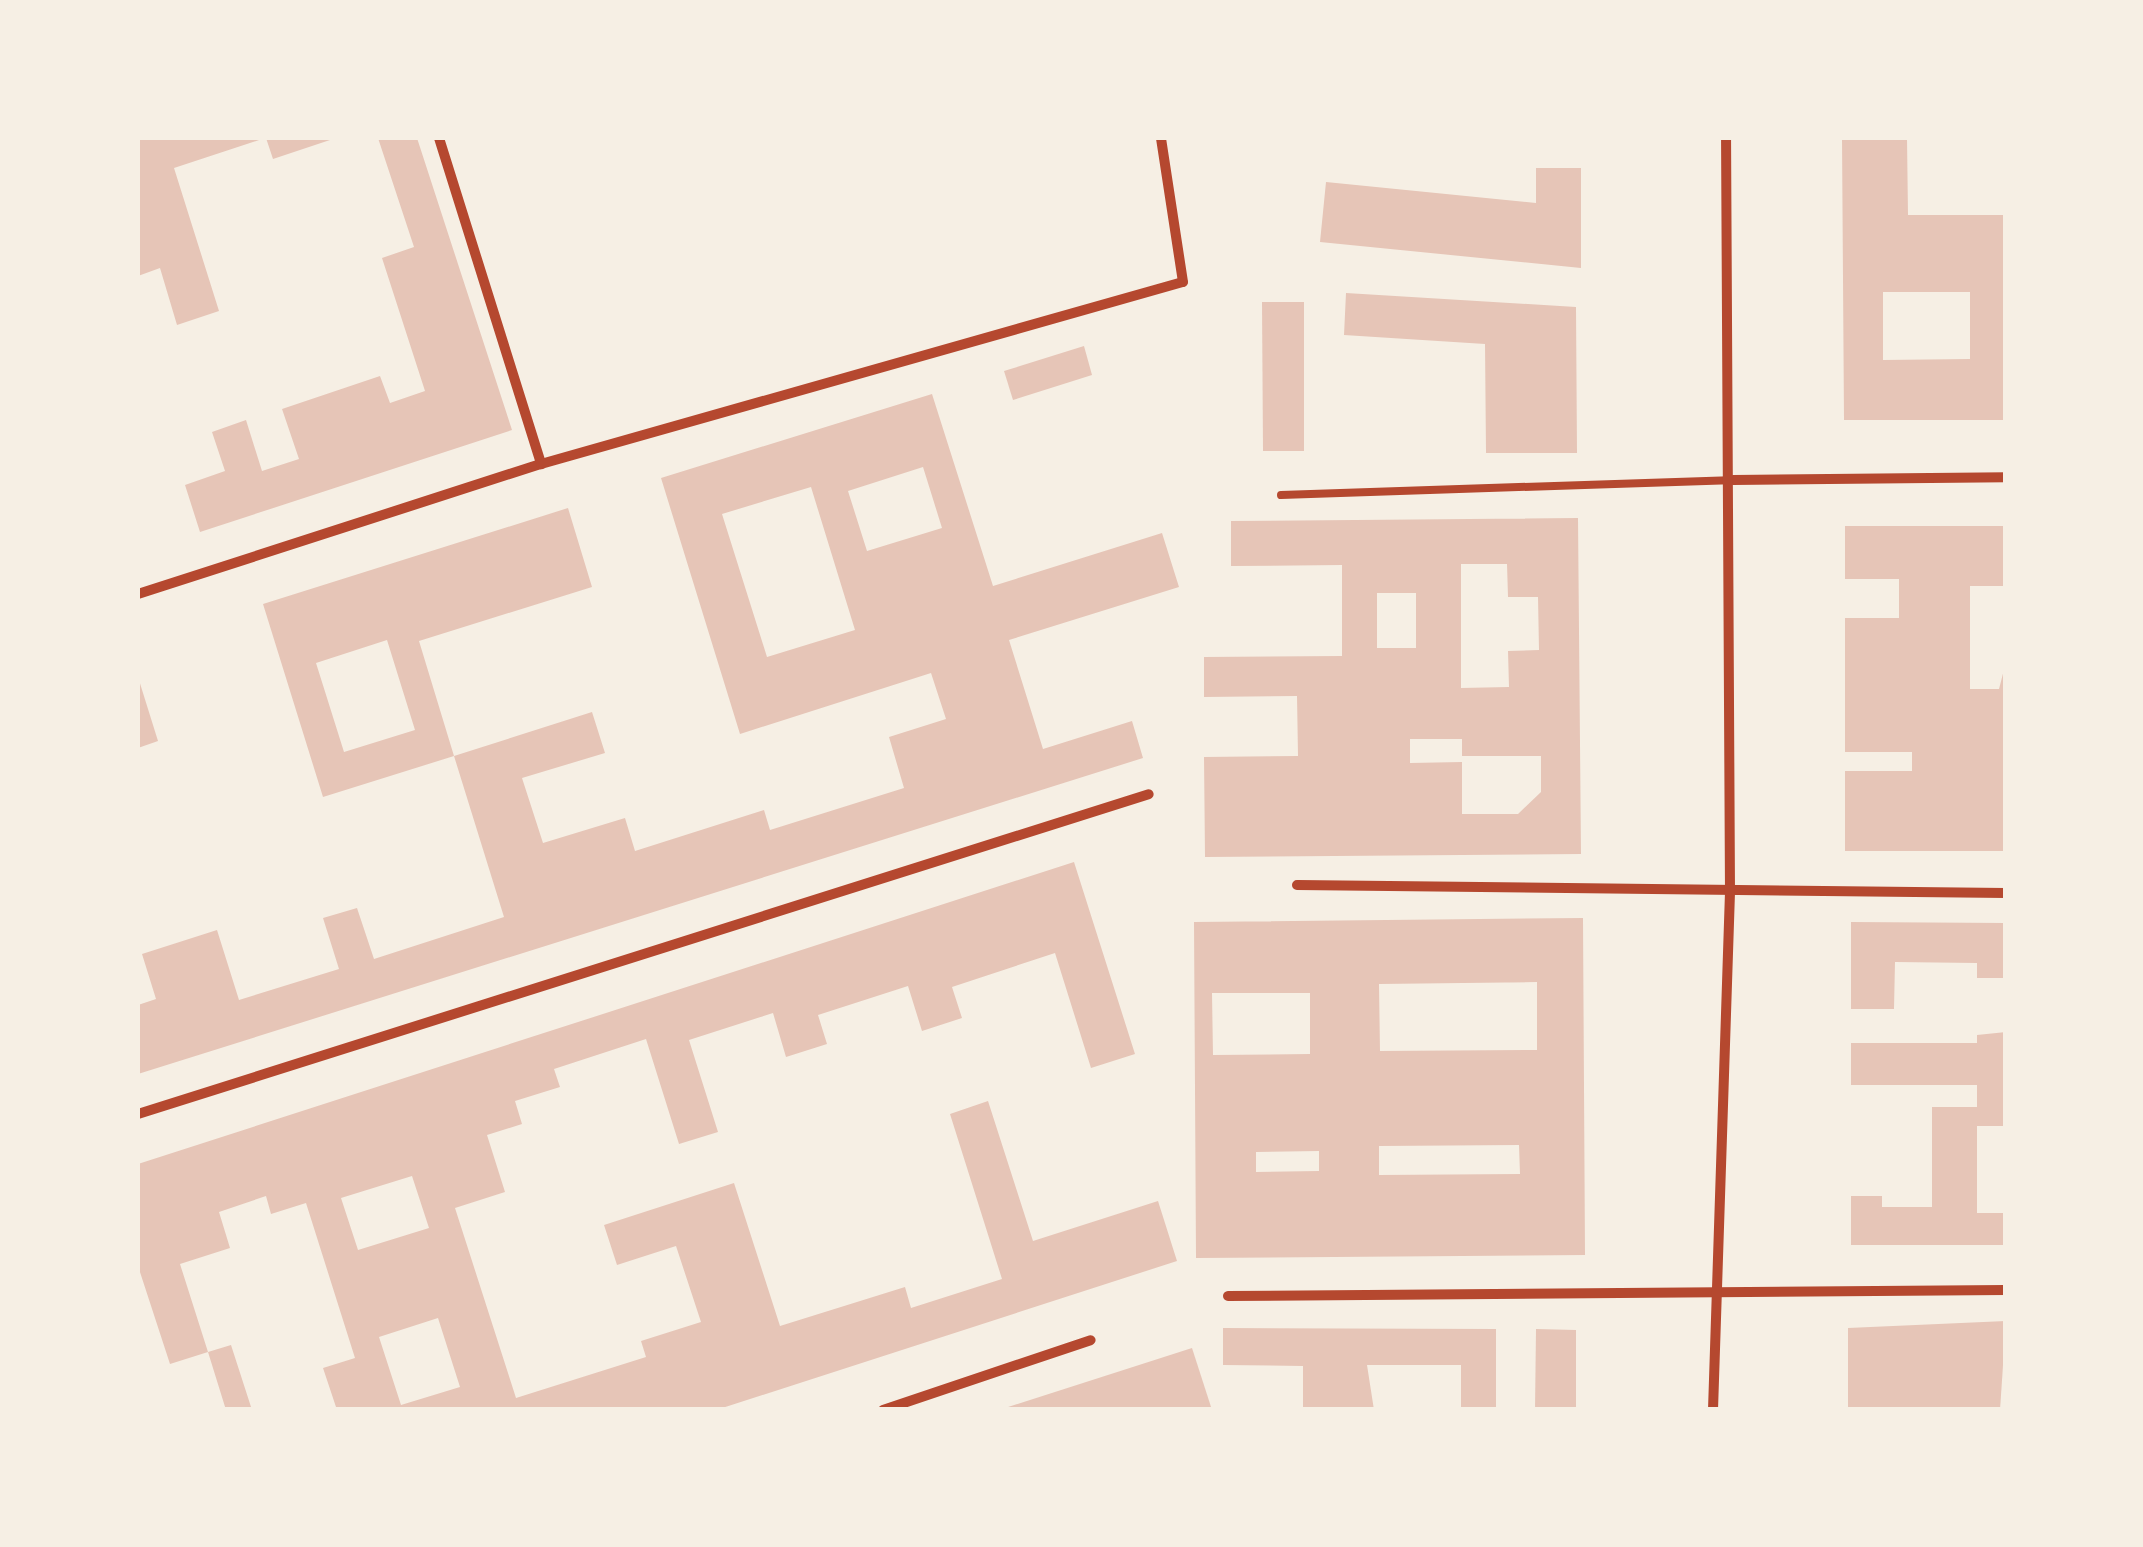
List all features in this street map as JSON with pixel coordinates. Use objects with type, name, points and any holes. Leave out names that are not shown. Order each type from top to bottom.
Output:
[{"type":"street","points":[[439,138],[541,464]]},
{"type":"street","points":[[138,594],[541,464],[1183,282],[1161,138]]},
{"type":"street","points":[[1713,1410],[1720,1291],[1730,892],[1733,480],[1726,138]]},
{"type":"street","points":[[1733,480],[2006,477]]},
{"type":"street","points":[[138,1114],[1150,794]]},
{"type":"street","points":[[1298,885],[2006,893]]},
{"type":"street","points":[[1228,1296],[2006,1290]]},
{"type":"street","points":[[883,1410],[1092,1340]]},
{"type":"lane","points":[[1281,495],[1733,480]]},
{"type":"building","points":[[138,138],[265,138],[174,168],[219,311],[177,325],[160,268],[138,276]]},
{"type":"building","points":[[266,138],[336,138],[273,159]]},
{"type":"building","points":[[378,138],[417,138],[512,430],[200,532],[185,485],[225,471],[212,432],[246,420],[262,471],[299,459],[282,409],[380,376],[390,403],[425,391],[382,258],[414,247]]},
{"type":"building","points":[[1842,138],[1907,138],[1908,215],[2006,215],[2006,420],[1844,420]],"holes":[[[1883,292],[1970,292],[1970,359],[1883,360]]]},
{"type":"building","points":[[1536,168],[1581,168],[1581,268],[1320,242],[1326,182],[1536,203]]},
{"type":"building","points":[[1346,293],[1576,307],[1577,453],[1486,453],[1485,344],[1344,335]]},
{"type":"building","points":[[1262,302],[1304,302],[1304,451],[1263,451]]},
{"type":"building","points":[[1084,346],[1092,375],[1013,400],[1004,371]]},
{"type":"building","points":[[932,394],[993,586],[1162,533],[1179,587],[1009,640],[1043,749],[1132,721],[1143,758],[138,1074],[138,1005],[156,999],[142,954],[217,930],[239,1000],[339,969],[323,918],[357,908],[374,959],[504,917],[454,756],[592,712],[605,753],[522,778],[543,843],[625,818],[635,851],[764,810],[770,830],[904,788],[889,737],[946,719],[931,673],[740,734],[661,478]],"holes":[[[923,467],[942,528],[867,551],[848,491]],[[811,487],[855,630],[767,657],[722,514]]]},
{"type":"building","points":[[568,508],[592,587],[419,641],[454,756],[323,797],[263,604]],"holes":[[[387,640],[415,730],[344,752],[316,663]]]},
{"type":"building","points":[[1578,518],[1581,854],[1205,857],[1204,757],[1298,756],[1297,696],[1204,697],[1204,657],[1342,656],[1342,565],[1231,566],[1231,521]],"holes":[[[1461,564],[1507,564],[1508,597],[1538,597],[1539,650],[1508,651],[1509,687],[1461,688]],[[1377,593],[1416,593],[1416,648],[1377,648]],[[1410,739],[1462,739],[1462,756],[1541,756],[1541,792],[1518,814],[1462,814],[1462,762],[1410,763]]]},
{"type":"building","points":[[1845,526],[2006,526],[2006,586],[1970,586],[1970,689],[1999,689],[2006,662],[2006,851],[1845,851],[1845,771],[1912,771],[1912,752],[1845,752],[1845,618],[1899,618],[1899,579],[1845,579]]},
{"type":"building","points":[[138,677],[158,741],[138,748]]},
{"type":"building","points":[[1074,862],[1135,1054],[1091,1068],[1055,953],[952,987],[962,1018],[922,1031],[908,986],[818,1015],[827,1044],[786,1057],[773,1013],[689,1040],[718,1132],[679,1144],[646,1039],[554,1069],[560,1087],[515,1101],[522,1124],[487,1135],[505,1192],[455,1208],[516,1398],[646,1357],[641,1341],[701,1322],[676,1246],[617,1265],[604,1225],[734,1183],[780,1326],[905,1287],[911,1308],[1002,1279],[950,1114],[988,1101],[1033,1241],[1158,1201],[1177,1261],[716,1410],[337,1410],[323,1368],[355,1358],[306,1203],[271,1214],[266,1196],[219,1212],[230,1248],[180,1264],[208,1352],[170,1364],[138,1266],[138,1164]],"holes":[[[412,1176],[429,1228],[358,1250],[341,1198]],[[438,1318],[460,1387],[401,1405],[379,1337]]]},
{"type":"building","points":[[1583,918],[1585,1255],[1196,1258],[1194,922]],"holes":[[[1537,982],[1537,1050],[1380,1051],[1379,984]],[[1212,993],[1310,993],[1310,1054],[1213,1055]],[[1519,1145],[1520,1174],[1379,1175],[1379,1146]],[[1319,1151],[1319,1171],[1256,1172],[1256,1152]]]},
{"type":"building","points":[[1851,922],[2006,923],[2006,978],[1977,978],[1977,963],[1895,962],[1894,1009],[1851,1009]]},
{"type":"building","points":[[2006,1032],[2006,1126],[1977,1126],[1977,1213],[2006,1213],[2006,1245],[1851,1245],[1851,1196],[1882,1196],[1882,1207],[1932,1207],[1932,1107],[1977,1107],[1977,1085],[1851,1085],[1851,1043],[1977,1043],[1977,1035]]},
{"type":"building","points":[[2006,1321],[2000,1410],[1848,1408],[1848,1328]]},
{"type":"building","points":[[1223,1328],[1496,1329],[1496,1410],[1461,1410],[1461,1365],[1367,1365],[1374,1410],[1303,1410],[1303,1366],[1223,1365]]},
{"type":"building","points":[[1536,1329],[1576,1330],[1576,1410],[1535,1410]]},
{"type":"building","points":[[231,1345],[252,1410],[226,1410],[208,1352]]},
{"type":"building","points":[[1192,1348],[1212,1410],[1002,1410],[1002,1409]]}]
